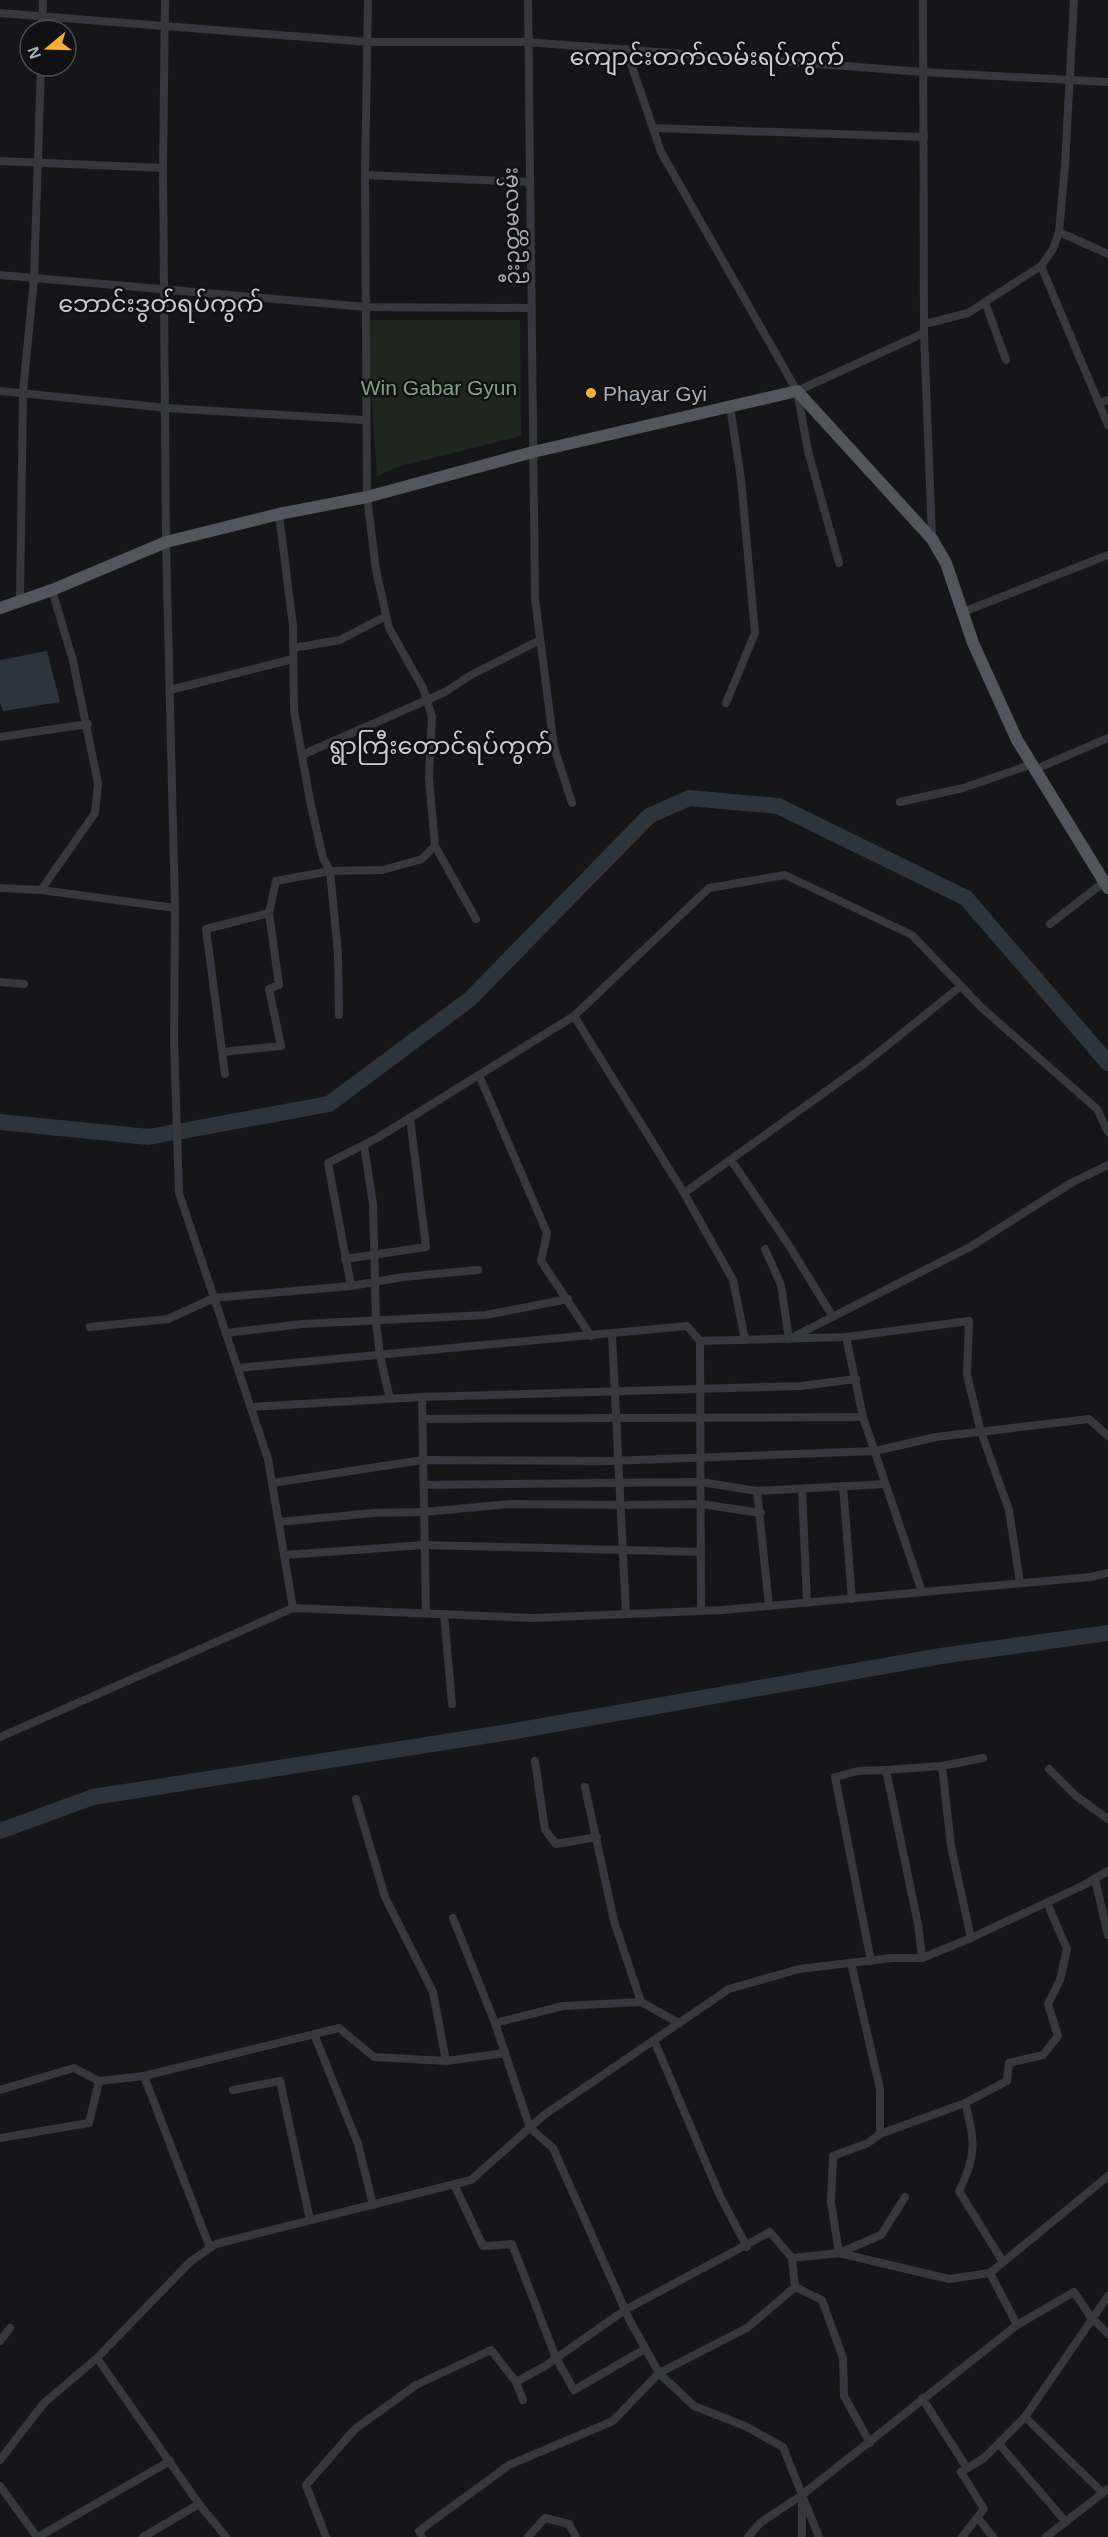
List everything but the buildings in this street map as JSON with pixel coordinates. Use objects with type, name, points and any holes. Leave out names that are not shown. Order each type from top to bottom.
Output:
[{"type":"main road","points":[[0,608],[52,590],[166,542],[279,514],[367,497],[533,452],[797,391],[932,539],[946,563],[973,644],[1017,740],[1106,885]]},
{"type":"street","points":[[43,0],[43,16]]},
{"type":"street","points":[[165,0],[163,168],[167,408],[166,542],[175,908],[174,1041],[179,1193],[268,1459],[293,1608]]},
{"type":"street","points":[[368,0],[365,175],[367,497],[376,570],[389,628],[426,699],[432,717],[429,778],[435,846],[476,919]]},
{"type":"street","name":"ဦးဥတ္တမလမ်း","points":[[528,0],[526,42],[535,599],[554,747],[572,803]]},
{"type":"street","points":[[922,0],[925,328],[932,539]]},
{"type":"street","points":[[797,391],[925,328],[968,313],[1041,266],[1053,249],[1059,232],[1071,79],[1074,0]]},
{"type":"street","points":[[0,13],[368,42],[526,42],[923,72],[1108,82]]},
{"type":"street","points":[[626,49],[661,152],[797,391],[808,451],[839,563]]},
{"type":"street","points":[[20,601],[23,392],[34,278],[41,78]]},
{"type":"street","points":[[653,128],[924,137]]},
{"type":"street","points":[[0,161],[163,168]]},
{"type":"street","points":[[365,175],[528,182]]},
{"type":"street","points":[[1059,232],[1108,254]]},
{"type":"street","points":[[1041,266],[1108,425]]},
{"type":"street","points":[[0,275],[165,287],[366,307],[531,308]]},
{"type":"street","points":[[985,302],[1006,360]]},
{"type":"street","points":[[0,391],[167,408],[365,420]]},
{"type":"street","points":[[1099,404],[1108,400]]},
{"type":"street","points":[[726,703],[755,633],[741,479],[730,406]]},
{"type":"street","points":[[279,514],[287,565],[293,648],[294,710],[323,858],[330,871],[338,954],[339,1015]]},
{"type":"street","points":[[963,612],[1108,555]]},
{"type":"street","points":[[41,890],[95,813],[98,783],[88,724],[73,661],[52,590]]},
{"type":"street","points":[[293,648],[340,640],[386,616]]},
{"type":"street","points":[[302,756],[445,692],[471,675],[540,640]]},
{"type":"street","points":[[170,690],[293,659]]},
{"type":"street","points":[[0,737],[88,724]]},
{"type":"street","points":[[900,802],[963,788],[1034,766],[1108,738]]},
{"type":"street","points":[[223,1052],[281,1046],[269,989],[279,984],[269,913],[276,882],[330,871],[383,870],[422,859],[435,846]]},
{"type":"street","points":[[351,1286],[328,1163],[410,1118],[574,1016],[709,888],[785,875],[912,935],[982,1008],[1097,1109],[1108,1132]]},
{"type":"street","points":[[1050,924],[1106,885]]},
{"type":"street","points":[[0,888],[41,890],[175,908]]},
{"type":"street","points":[[225,1074],[206,929],[269,913]]},
{"type":"street","points":[[0,982],[24,984]]},
{"type":"street","points":[[684,1193],[864,1064],[960,986]]},
{"type":"street","points":[[574,1016],[684,1193],[733,1280],[745,1340]]},
{"type":"street","points":[[479,1075],[547,1233],[541,1261],[591,1336]]},
{"type":"street","points":[[345,1259],[426,1247],[410,1118]]},
{"type":"street","points":[[364,1145],[373,1204],[376,1321],[380,1356],[390,1399]]},
{"type":"street","points":[[731,1160],[788,1244],[833,1317]]},
{"type":"street","points":[[789,1339],[970,1247],[1071,1183],[1108,1165]]},
{"type":"street","points":[[765,1249],[781,1285],[789,1339]]},
{"type":"street","points":[[90,1327],[168,1319],[214,1298],[351,1286],[478,1270]]},
{"type":"street","points":[[226,1333],[302,1324],[486,1315],[568,1299]]},
{"type":"street","points":[[700,1341],[846,1337],[969,1321],[967,1375],[981,1432],[1010,1510],[1020,1584]]},
{"type":"street","points":[[238,1368],[612,1335],[687,1326],[700,1341],[701,1611]]},
{"type":"street","points":[[612,1335],[618,1461],[624,1505],[626,1614]]},
{"type":"street","points":[[846,1337],[863,1417],[922,1592]]},
{"type":"street","points":[[250,1407],[422,1397],[801,1386],[856,1379]]},
{"type":"street","points":[[422,1397],[426,1614]]},
{"type":"street","points":[[423,1419],[863,1417]]},
{"type":"street","points":[[272,1483],[423,1460],[618,1461],[874,1451],[936,1437],[1089,1419],[1108,1437]]},
{"type":"street","points":[[424,1485],[701,1482],[758,1491],[885,1484]]},
{"type":"street","points":[[843,1486],[852,1599]]},
{"type":"street","points":[[802,1489],[807,1603]]},
{"type":"street","points":[[758,1491],[769,1606]]},
{"type":"street","points":[[279,1522],[511,1504],[701,1504],[760,1513]]},
{"type":"street","points":[[284,1556],[425,1545],[623,1548],[701,1552]]},
{"type":"street","points":[[0,1737],[293,1608],[533,1618],[701,1611],[1020,1584],[1108,1573]]},
{"type":"street","points":[[444,1614],[452,1704]]},
{"type":"street","points":[[871,1961],[835,1777],[858,1771],[942,1766],[983,1758]]},
{"type":"street","points":[[535,1761],[545,1830],[556,1844],[597,1837]]},
{"type":"street","points":[[942,1766],[951,1846],[971,1938]]},
{"type":"street","points":[[1049,1769],[1076,1797],[1108,1820]]},
{"type":"street","points":[[886,1770],[918,1924],[922,1958]]},
{"type":"street","points":[[585,1787],[614,1922],[642,2002]]},
{"type":"street","points":[[356,1799],[385,1897],[433,1992],[446,2061]]},
{"type":"street","points":[[0,2459],[44,2403],[97,2358],[191,2261],[216,2244],[471,2180],[530,2128],[729,1989],[799,1969],[922,1958],[971,1938],[1108,1871]]},
{"type":"street","points":[[1095,1879],[1108,1935]]},
{"type":"street","points":[[839,2253],[831,2202],[833,2156],[868,2143],[880,2134],[965,2103],[1007,2080],[1010,2063],[1043,2055],[1058,2036],[1048,2004],[1060,1980],[1067,1949],[1047,1902]]},
{"type":"street","points":[[453,1918],[495,2024],[530,2128],[553,2148],[625,2310],[659,2373],[694,2406],[745,2426],[783,2447],[819,2537]]},
{"type":"street","points":[[851,1963],[880,2089],[880,2134]]},
{"type":"street","points":[[495,2024],[563,2006],[642,2002],[679,2023]]},
{"type":"street","points":[[0,2090],[74,2068],[99,2081],[144,2076],[339,2028],[374,2057],[446,2061],[505,2053]]},
{"type":"street","points":[[314,2034],[358,2144],[373,2205]]},
{"type":"street","points":[[654,2040],[720,2196],[747,2247]]},
{"type":"street","points":[[144,2076],[210,2248]]},
{"type":"street","points":[[0,2138],[89,2122],[99,2081]]},
{"type":"street","points":[[233,2090],[280,2081],[310,2220]]},
{"type":"street","points":[[965,2103],[974,2138],[970,2169],[959,2191],[1003,2262]]},
{"type":"street","points":[[839,2253],[949,2278],[990,2273],[1108,2176]]},
{"type":"street","points":[[454,2184],[483,2246],[512,2244],[556,2358],[574,2390],[645,2349]]},
{"type":"street","points":[[792,2259],[839,2253],[881,2235],[905,2197]]},
{"type":"street","points":[[516,2382],[556,2358],[625,2310],[747,2247],[770,2232],[792,2259],[795,2287]]},
{"type":"street","points":[[990,2273],[1017,2325]]},
{"type":"street","points":[[422,2537],[419,2531],[509,2465],[613,2421],[659,2373],[747,2328],[795,2287]]},
{"type":"street","points":[[795,2287],[822,2300],[843,2358],[844,2396],[870,2443]]},
{"type":"street","points":[[748,2537],[760,2523],[802,2495],[870,2443],[922,2398],[1017,2325],[1074,2292],[1091,2317],[1108,2334]]},
{"type":"street","points":[[962,2537],[984,2509],[961,2472],[984,2458],[1025,2417],[1091,2317],[1108,2296]]},
{"type":"street","points":[[0,2341],[10,2328]]},
{"type":"street","points":[[326,2537],[306,2485],[355,2429],[416,2385],[491,2350],[516,2382],[523,2400]]},
{"type":"street","points":[[97,2358],[199,2504],[226,2537]]},
{"type":"street","points":[[922,2398],[967,2468]]},
{"type":"street","points":[[1025,2417],[1105,2491],[1046,2537]]},
{"type":"street","points":[[999,2444],[1066,2522]]},
{"type":"street","points":[[0,2486],[38,2537],[170,2461]]},
{"type":"street","points":[[802,2495],[802,2537]]},
{"type":"street","points":[[143,2537],[199,2504]]},
{"type":"street","points":[[528,2537],[545,2518],[569,2524],[576,2537]]},
{"type":"street","points":[[978,2518],[993,2537]]},
{"type":"green space","name":"Win Gabar Gyun","points":[[366,320],[520,320],[521,436],[397,467],[377,476]]},
{"type":"shaded area","points":[[47,651],[60,702],[3,711],[0,703],[0,660]]},
{"type":"waterway","points":[[0,1122],[149,1137],[329,1104],[470,999],[649,816],[689,798],[778,806],[966,898],[1108,1063]]},
{"type":"waterway","points":[[0,1831],[93,1797],[515,1731],[941,1656],[1108,1633]]},
{"type":"place","name":"Phayar Gyi","points":[[591,393]]},
{"type":"district","name":"ကျောင်းတက်လမ်းရပ်ကွက်","points":[[707,56]]},
{"type":"district","name":"ဘောင်းဒွတ်ရပ်ကွက်","points":[[161,303]]},
{"type":"district","name":"ရွာကြီးတောင်ရပ်ကွက်","points":[[441,745]]}]
